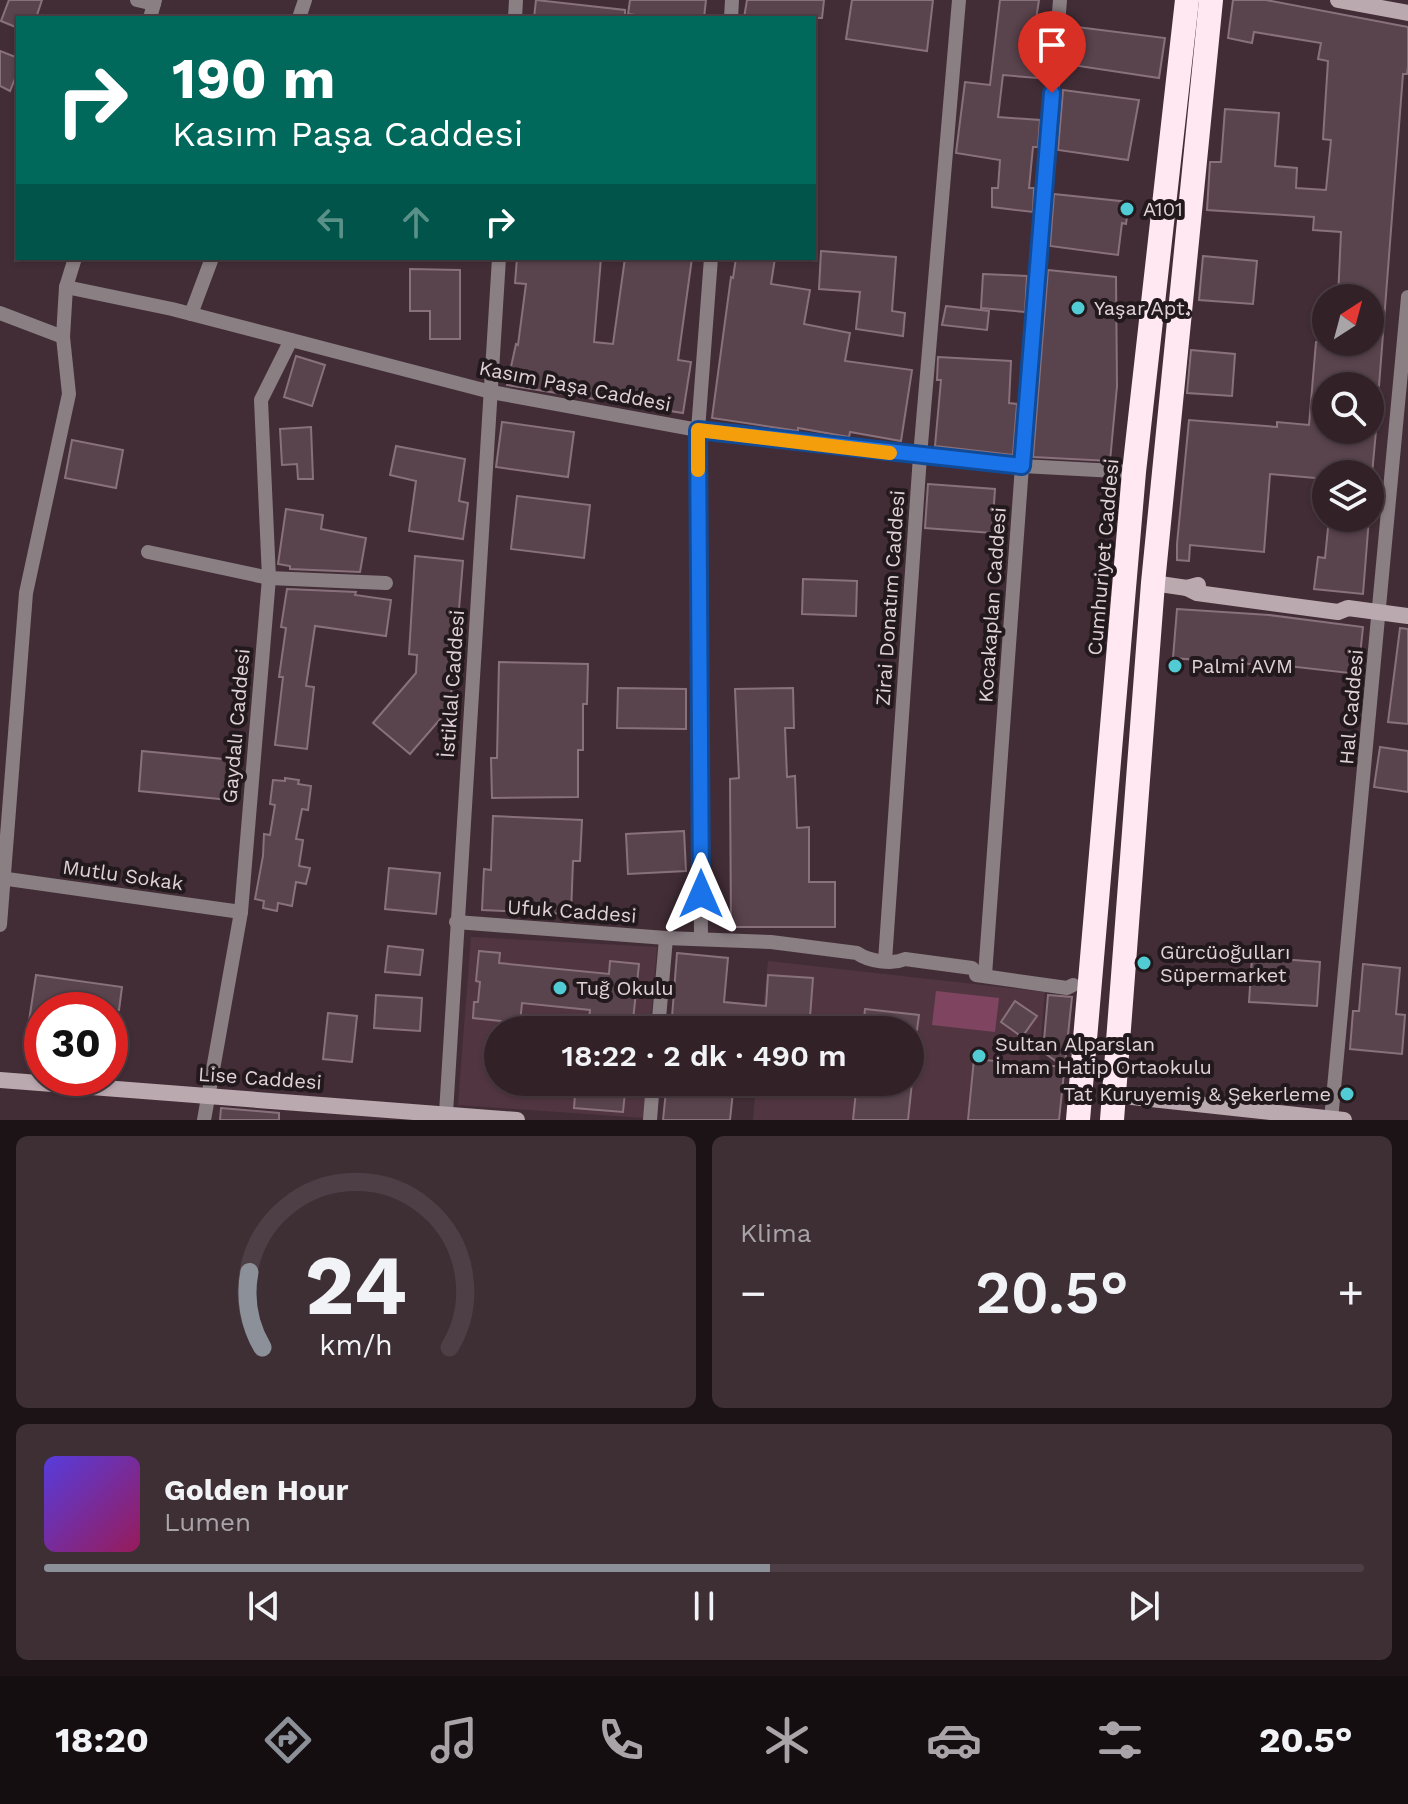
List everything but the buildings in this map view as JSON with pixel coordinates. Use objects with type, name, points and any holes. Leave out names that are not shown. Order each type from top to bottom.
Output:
[{"type":"highway","name":"Cumhuriyet Caddesi","points":[[1078,1120],[1081,986],[1187,0]]},
{"type":"highway","points":[[1112,1120],[1153,583],[1211,0]]},
{"type":"street","points":[[137,0],[153,7]]},
{"type":"street","name":"Zirai Donatım Caddesi","points":[[892,962],[920,456],[959,0]]},
{"type":"street","name":"Kocakaplan Caddesi","points":[[985,975],[1060,0]]},
{"type":"street","points":[[1338,0],[1408,13]]},
{"type":"street","points":[[0,925],[26,593],[69,394],[63,337],[66,287],[74,260]]},
{"type":"street","points":[[191,314],[211,260]]},
{"type":"street","name":"İstiklal Caddesi","points":[[446,1113],[499,260]]},
{"type":"street","points":[[701,939],[698,430],[711,260]]},
{"type":"street","name":"Kasım Paşa Caddesi","points":[[66,287],[191,314],[491,392],[698,430],[1022,466],[1134,472]]},
{"type":"street","name":"Hal Caddesi","points":[[1336,1119],[1408,297]]},
{"type":"street","points":[[0,313],[63,337]]},
{"type":"street","name":"Gaydalı Caddesi","points":[[204,1120],[241,912],[269,578],[261,400],[291,340]]},
{"type":"street","points":[[148,552],[269,578],[386,583]]},
{"type":"street","points":[[1153,583],[1187,588],[1198,584],[1339,602],[1348,608],[1408,616]]},
{"type":"street","name":"Mutlu Sokak","points":[[2,878],[241,912]]},
{"type":"street","name":"Ufuk Caddesi","points":[[456,922],[666,938],[771,942],[857,953],[865,958],[892,962],[905,959],[972,968],[998,979],[1067,988],[1081,986]]},
{"type":"street","points":[[659,1016],[666,938]]},
{"type":"street","name":"Lise Caddesi","points":[[0,1080],[517,1120]]},
{"type":"street","points":[[1114,1095],[1336,1119]]},
{"type":"street","points":[[650,1120],[652,1096]]},
{"type":"shaded area","name":"Tuğ Okulu","points":[[471,937],[657,947],[651,1016],[484,1016],[484,1096],[645,1096],[644,1118],[458,1105]]},
{"type":"shaded area","points":[[768,961],[1045,992],[1034,1120],[753,1120],[755,1096],[924,1096],[924,1016],[762,1016]]},
{"type":"shaded area","points":[[936,991],[999,998],[995,1032],[932,1025]]},
{"type":"slow traffic","points":[[698,470],[698,430],[890,453]]},
{"type":"place","name":"A101","points":[[1127,209]]},
{"type":"place","name":"Yaşar Apt.","points":[[1078,308]]},
{"type":"place","name":"Palmi AVM","points":[[1175,666]]},
{"type":"place","name":"Gürcüoğulları Süpermarket","points":[[1144,963]]},
{"type":"place","name":"Tuğ Okulu","points":[[560,988]]},
{"type":"place","name":"Sultan Alparslan İmam Hatip Ortaokulu","points":[[979,1056]]},
{"type":"place","name":"Tat Kuruyemiş & Şekerleme","points":[[1347,1094]]},
{"type":"route","points":[[701,894],[698,430],[1022,466],[1052,93]]}]
